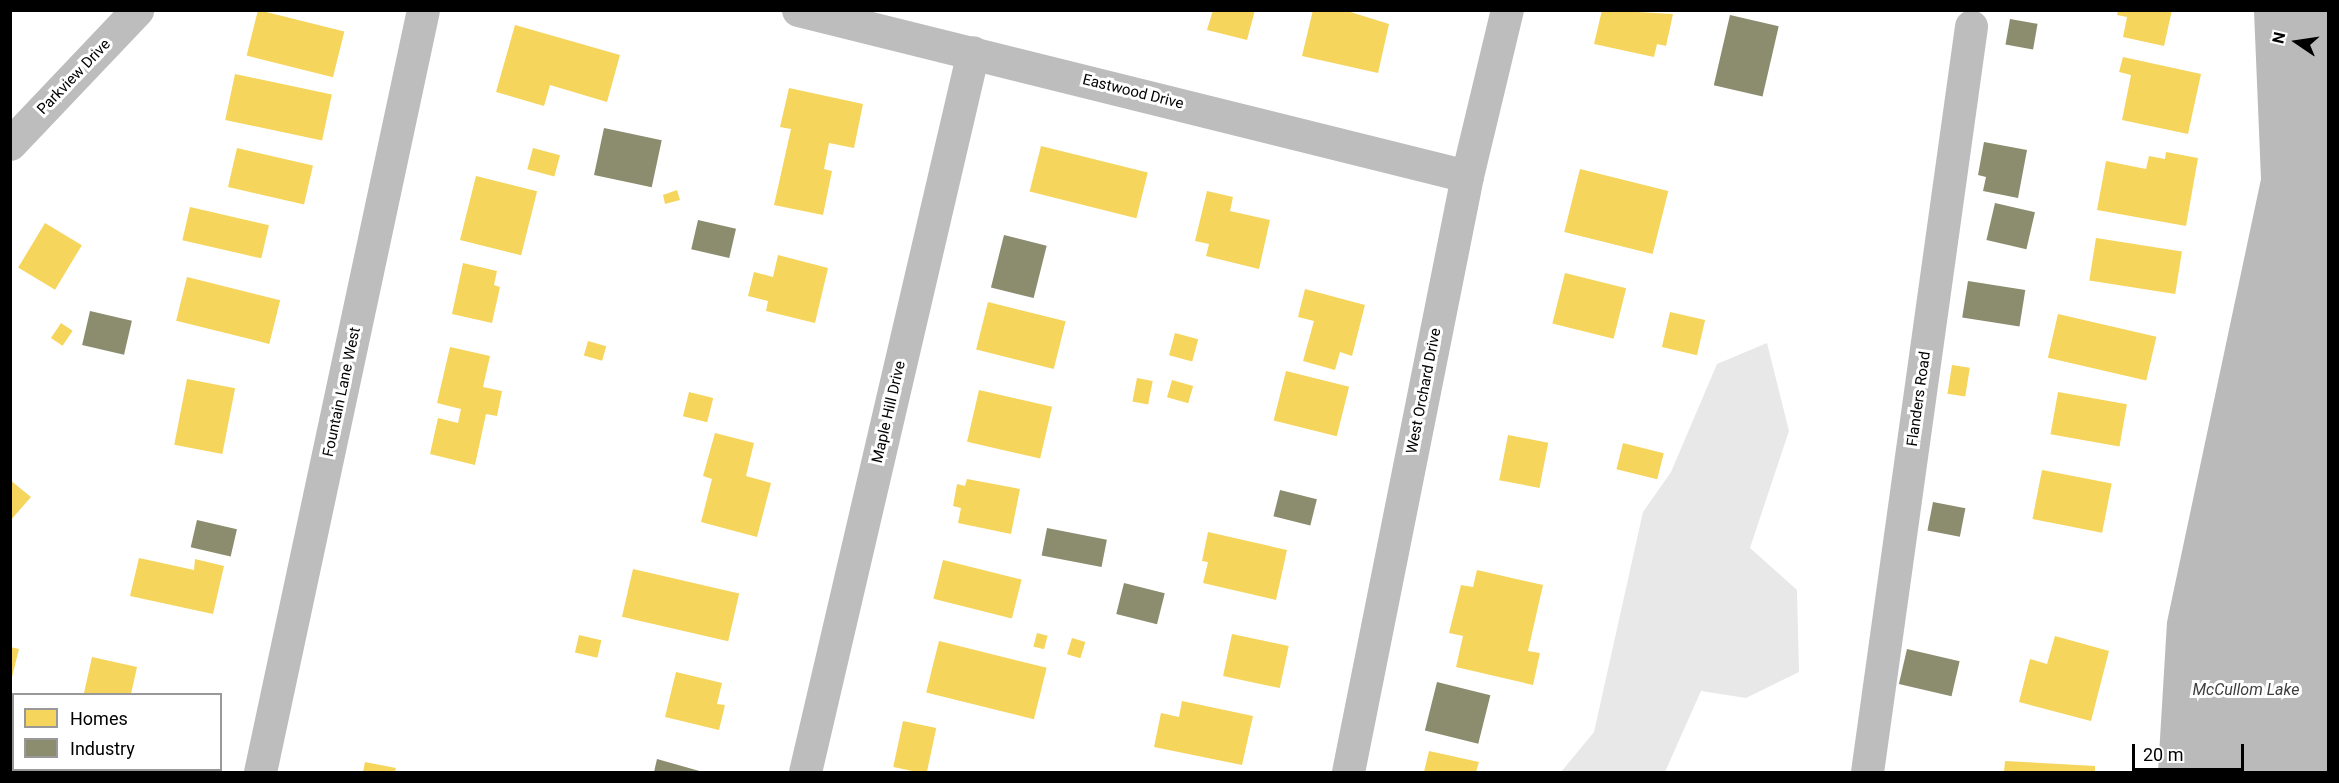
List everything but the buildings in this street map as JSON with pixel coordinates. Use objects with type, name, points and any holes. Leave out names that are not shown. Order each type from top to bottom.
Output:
[{"type":"street","name":"Parkview Drive","points":[[10,144],[137,10]]},
{"type":"street","name":"Fountain Lane West","points":[[260,772],[423,10]]},
{"type":"street","name":"Eastwood Drive","points":[[798,10],[1467,176]]},
{"type":"street","name":"West Orchard Drive","points":[[1348,772],[1467,176],[1506,10]]},
{"type":"street","name":"Flanders Road","points":[[1867,772],[1971,26]]},
{"type":"street","name":"Maple Hill Drive","points":[[805,772],[973,52]]},
{"type":"shaded area","points":[[1767,343],[1789,431],[1750,548],[1797,590],[1799,672],[1746,698],[1701,691],[1665,772],[1561,772],[1594,732],[1643,512],[1671,472],[1717,364]]},
{"type":"water","name":"McCullom Lake","points":[[2254,11],[2328,11],[2328,772],[2158,772],[2167,622],[2261,179]]}]
